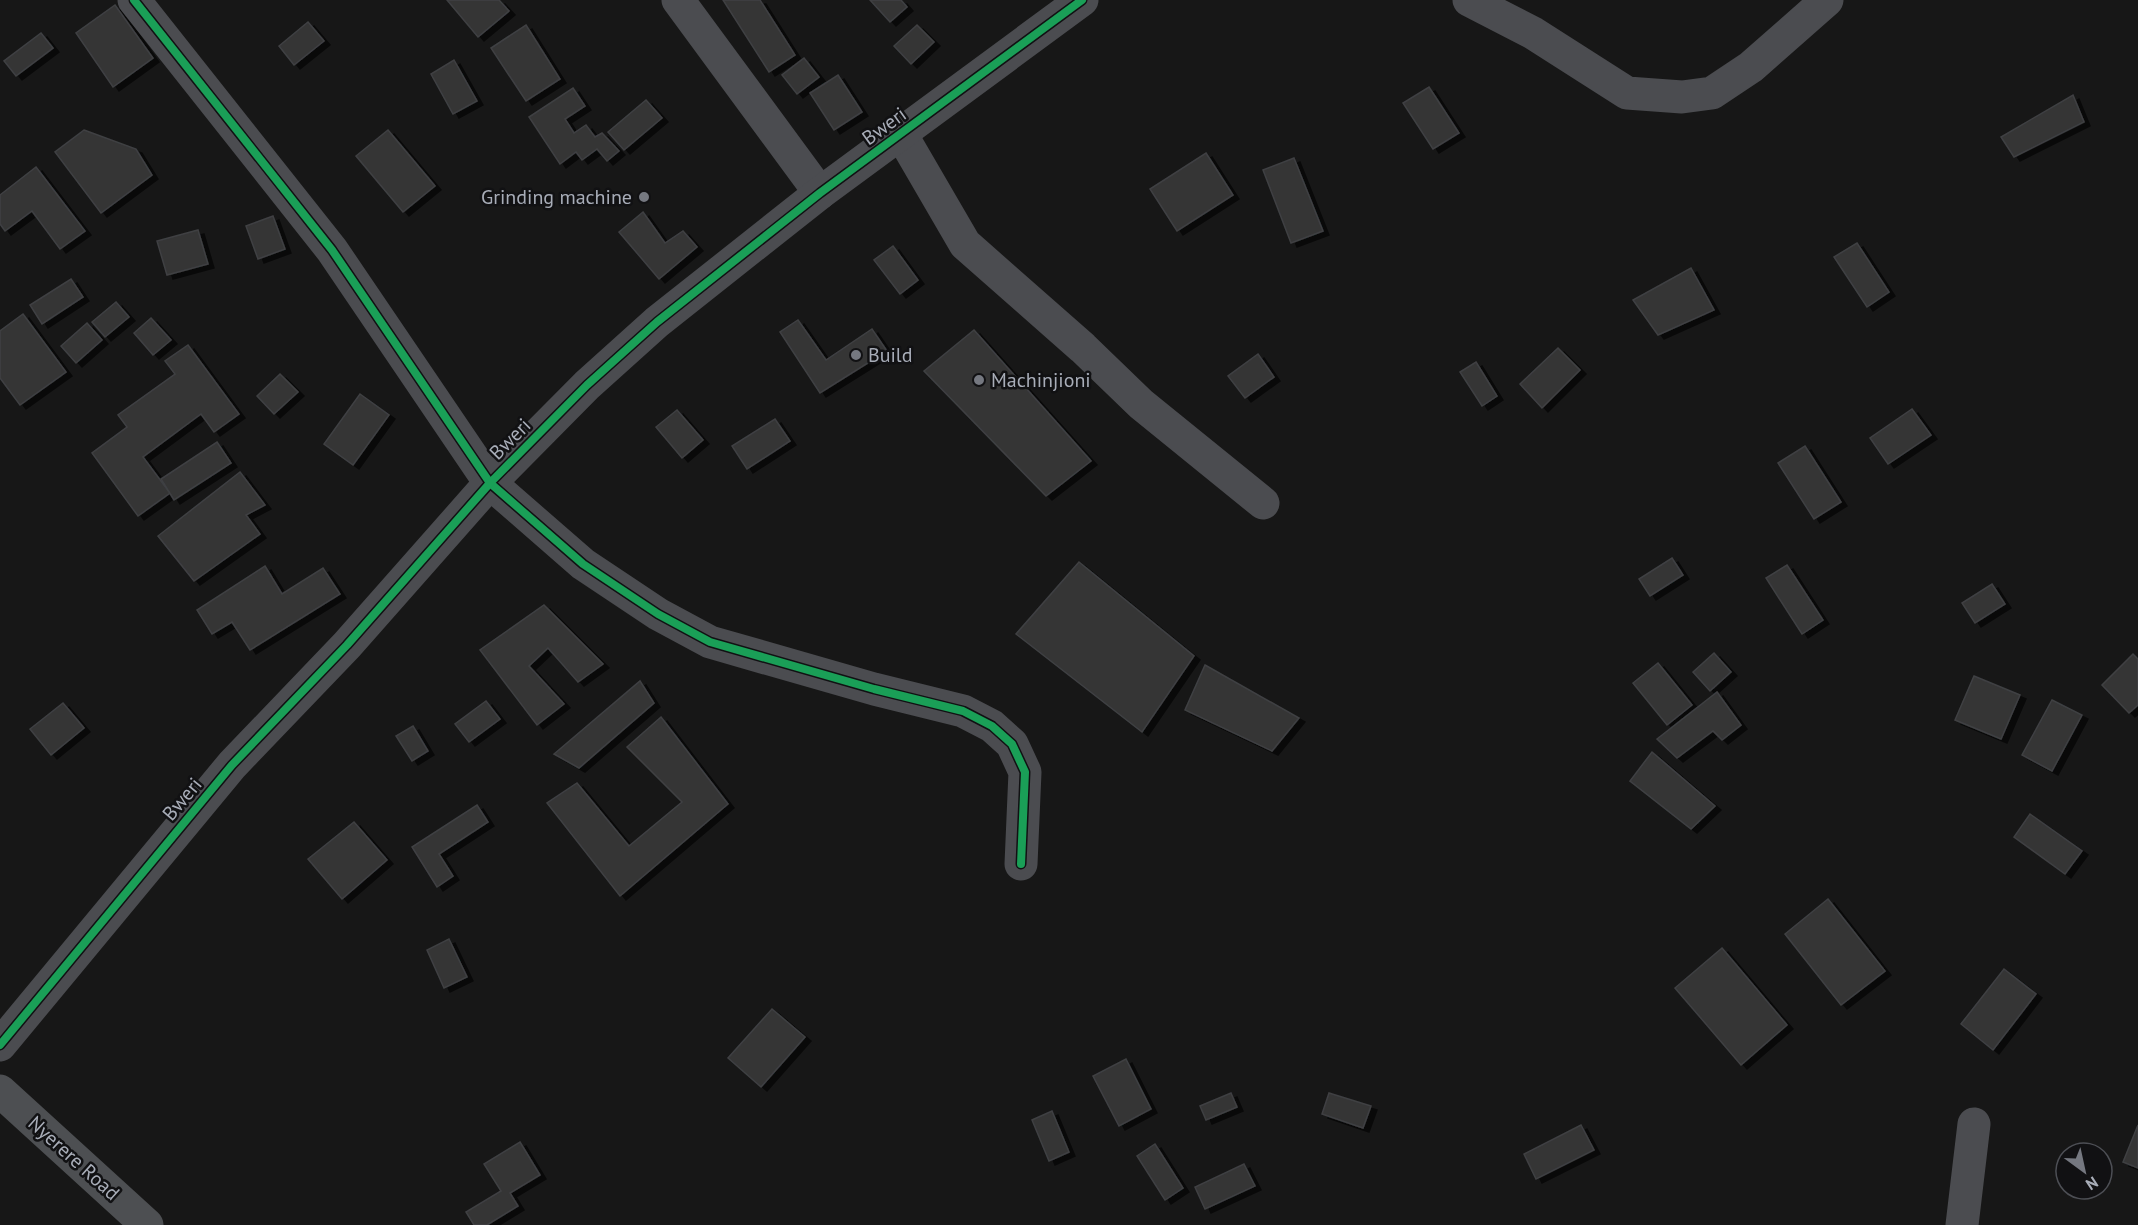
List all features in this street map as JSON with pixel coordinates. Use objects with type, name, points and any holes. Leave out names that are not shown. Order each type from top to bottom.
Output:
[{"type":"main road","name":"Nyerere Road","points":[[0,1091],[147,1225]]},
{"type":"street","points":[[134,0],[332,250],[490,483],[583,564],[658,614],[710,642],[874,689],[963,711],[992,726],[1012,744],[1025,772],[1021,864]]},
{"type":"street","points":[[678,0],[820,193]]},
{"type":"street","name":"Bweri","points":[[0,1045],[232,765],[347,645],[490,483],[587,385],[657,322],[820,193],[1082,0]]},
{"type":"street","points":[[1469,0],[1533,33],[1627,93],[1682,97],[1712,93],[1741,74],[1827,0]]},
{"type":"street","points":[[901,134],[965,244],[1083,348],[1141,404],[1263,502]]},
{"type":"street","points":[[1962,1225],[1974,1124]]},
{"type":"building","points":[[447,0],[499,0],[509,11],[478,37]]},
{"type":"building","points":[[723,0],[760,0],[795,55],[769,72]]},
{"type":"building","points":[[870,0],[901,0],[907,7],[890,22]]},
{"type":"building","points":[[115,5],[153,58],[113,87],[76,33]]},
{"type":"building","points":[[308,22],[324,41],[294,65],[279,46]]},
{"type":"building","points":[[526,25],[560,79],[526,101],[491,48]]},
{"type":"building","points":[[917,25],[934,42],[911,64],[894,46]]},
{"type":"building","points":[[41,33],[53,48],[16,76],[4,61]]},
{"type":"building","points":[[804,58],[819,77],[797,94],[782,75]]},
{"type":"building","points":[[454,60],[477,101],[453,114],[431,74]]},
{"type":"building","points":[[838,75],[862,112],[834,130],[810,93]]},
{"type":"building","points":[[1429,87],[1459,133],[1433,149],[1403,103]]},
{"type":"building","points":[[573,88],[585,106],[565,119],[574,133],[586,125],[595,137],[602,133],[619,151],[607,161],[597,149],[582,160],[576,152],[560,164],[529,117]]},
{"type":"building","points":[[2073,95],[2084,122],[2014,157],[2001,137]]},
{"type":"building","points":[[646,100],[662,118],[624,150],[608,132]]},
{"type":"building","points":[[84,130],[136,149],[152,175],[101,213],[55,152]]},
{"type":"building","points":[[388,130],[435,186],[403,212],[356,156]]},
{"type":"building","points":[[1206,153],[1233,195],[1177,231],[1150,189]]},
{"type":"building","points":[[1294,158],[1323,231],[1291,243],[1263,170]]},
{"type":"building","points":[[36,167],[85,231],[60,249],[32,211],[5,231],[0,224],[0,195]]},
{"type":"building","points":[[643,212],[665,243],[683,231],[697,247],[659,279],[619,232]]},
{"type":"building","points":[[273,216],[285,249],[258,259],[246,226]]},
{"type":"building","points":[[198,230],[208,264],[167,275],[157,241]]},
{"type":"building","points":[[1857,243],[1889,292],[1867,307],[1834,257]]},
{"type":"building","points":[[893,246],[918,280],[900,294],[874,260]]},
{"type":"building","points":[[1691,268],[1714,310],[1658,335],[1633,300]]},
{"type":"building","points":[[71,279],[83,297],[42,324],[30,305]]},
{"type":"building","points":[[116,302],[129,317],[105,337],[92,322]]},
{"type":"building","points":[[23,314],[66,372],[20,405],[0,378],[0,331]]},
{"type":"building","points":[[151,318],[171,340],[153,355],[134,333]]},
{"type":"building","name":"Build","points":[[798,320],[826,360],[872,329],[887,351],[820,393],[780,332]]},
{"type":"building","points":[[87,323],[102,340],[76,363],[61,346]]},
{"type":"building","points":[[974,330],[1091,461],[1046,496],[924,371]]},
{"type":"building","points":[[188,345],[239,414],[214,432],[201,414],[143,457],[170,493],[138,516],[92,453],[127,427],[118,415],[175,374],[165,361]]},
{"type":"building","points":[[1558,348],[1580,370],[1542,408],[1520,384]]},
{"type":"building","points":[[1258,354],[1274,377],[1245,398],[1228,376]]},
{"type":"building","points":[[1476,362],[1497,396],[1482,406],[1460,372]]},
{"type":"building","points":[[280,374],[298,392],[274,414],[257,396]]},
{"type":"building","points":[[360,394],[389,415],[353,465],[324,444]]},
{"type":"building","points":[[1912,409],[1931,435],[1888,464],[1870,438]]},
{"type":"building","points":[[677,410],[703,440],[682,458],[656,427]]},
{"type":"building","points":[[775,419],[790,441],[747,469],[732,446]]},
{"type":"building","points":[[217,442],[231,463],[174,500],[161,479]]},
{"type":"building","points":[[1805,446],[1841,502],[1814,519],[1778,463]]},
{"type":"building","points":[[240,472],[265,505],[246,515],[260,534],[194,581],[158,536]]},
{"type":"building","points":[[1672,558],[1683,575],[1650,596],[1639,579]]},
{"type":"building","points":[[1079,562],[1194,656],[1142,732],[1016,634]]},
{"type":"building","points":[[1787,565],[1823,620],[1802,634],[1766,578]]},
{"type":"building","points":[[265,566],[282,594],[323,568],[340,594],[250,650],[232,622],[212,634],[197,610]]},
{"type":"building","points":[[1992,584],[2005,604],[1975,623],[1962,603]]},
{"type":"building","points":[[544,605],[603,664],[578,682],[548,648],[529,666],[564,704],[537,725],[480,650]]},
{"type":"building","points":[[1714,653],[1731,672],[1710,691],[1693,672]]},
{"type":"building","points":[[2133,654],[2138,659],[2138,705],[2129,713],[2102,685]]},
{"type":"building","points":[[1658,663],[1692,705],[1667,725],[1633,683]]},
{"type":"building","points":[[1205,665],[1299,718],[1272,751],[1185,710]]},
{"type":"building","points":[[1974,676],[2020,695],[2001,739],[1955,720]]},
{"type":"building","points":[[640,681],[654,703],[579,768],[554,754]]},
{"type":"building","points":[[1717,692],[1741,725],[1722,740],[1713,731],[1677,758],[1657,739]]},
{"type":"building","points":[[2052,700],[2082,715],[2052,771],[2022,755]]},
{"type":"building","points":[[486,701],[500,719],[469,742],[455,724]]},
{"type":"building","points":[[63,703],[84,728],[51,755],[30,729]]},
{"type":"building","points":[[661,717],[728,804],[620,896],[547,803],[577,783],[629,846],[682,802],[627,747]]},
{"type":"building","points":[[413,726],[428,751],[412,761],[396,736]]},
{"type":"building","points":[[1652,752],[1715,806],[1691,829],[1630,781]]},
{"type":"building","points":[[477,805],[488,822],[439,854],[453,876],[437,887],[412,847]]},
{"type":"building","points":[[2030,814],[2082,851],[2065,874],[2014,837]]},
{"type":"building","points":[[354,822],[387,860],[342,899],[308,859]]},
{"type":"building","points":[[1828,899],[1885,971],[1841,1005],[1785,934]]},
{"type":"building","points":[[449,939],[467,977],[444,988],[427,950]]},
{"type":"building","points":[[1722,948],[1787,1025],[1741,1065],[1675,988]]},
{"type":"building","points":[[2004,969],[2036,994],[1993,1050],[1961,1024]]},
{"type":"building","points":[[772,1009],[805,1037],[761,1087],[728,1058]]},
{"type":"building","points":[[1126,1059],[1151,1109],[1119,1126],[1093,1076]]},
{"type":"building","points":[[1231,1093],[1237,1107],[1206,1120],[1200,1106]]},
{"type":"building","points":[[1329,1093],[1371,1106],[1363,1128],[1322,1114]]},
{"type":"building","points":[[1052,1111],[1069,1152],[1049,1161],[1032,1120]]},
{"type":"building","points":[[1581,1125],[1594,1150],[1536,1179],[1524,1154]]},
{"type":"building","points":[[2138,1125],[2138,1168],[2123,1162]]},
{"type":"building","points":[[520,1142],[540,1175],[510,1193],[518,1206],[487,1225],[474,1225],[466,1212],[501,1191],[484,1164]]},
{"type":"building","points":[[1155,1144],[1183,1188],[1165,1200],[1137,1156]]},
{"type":"building","points":[[1244,1164],[1255,1186],[1205,1209],[1195,1187]]},
{"type":"cycle path","points":[[134,0],[332,250],[490,483],[583,564],[658,614],[710,642],[874,689],[963,711],[992,726],[1012,744],[1025,772],[1021,864]]},
{"type":"cycle path","points":[[0,1045],[232,765],[347,645],[490,483],[587,385],[657,322],[820,193],[1082,0]]},
{"type":"place","name":"Grinding machine","points":[[644,197]]},
{"type":"place","name":"Build","points":[[856,355]]},
{"type":"place","name":"Machinjioni","points":[[979,380]]}]
